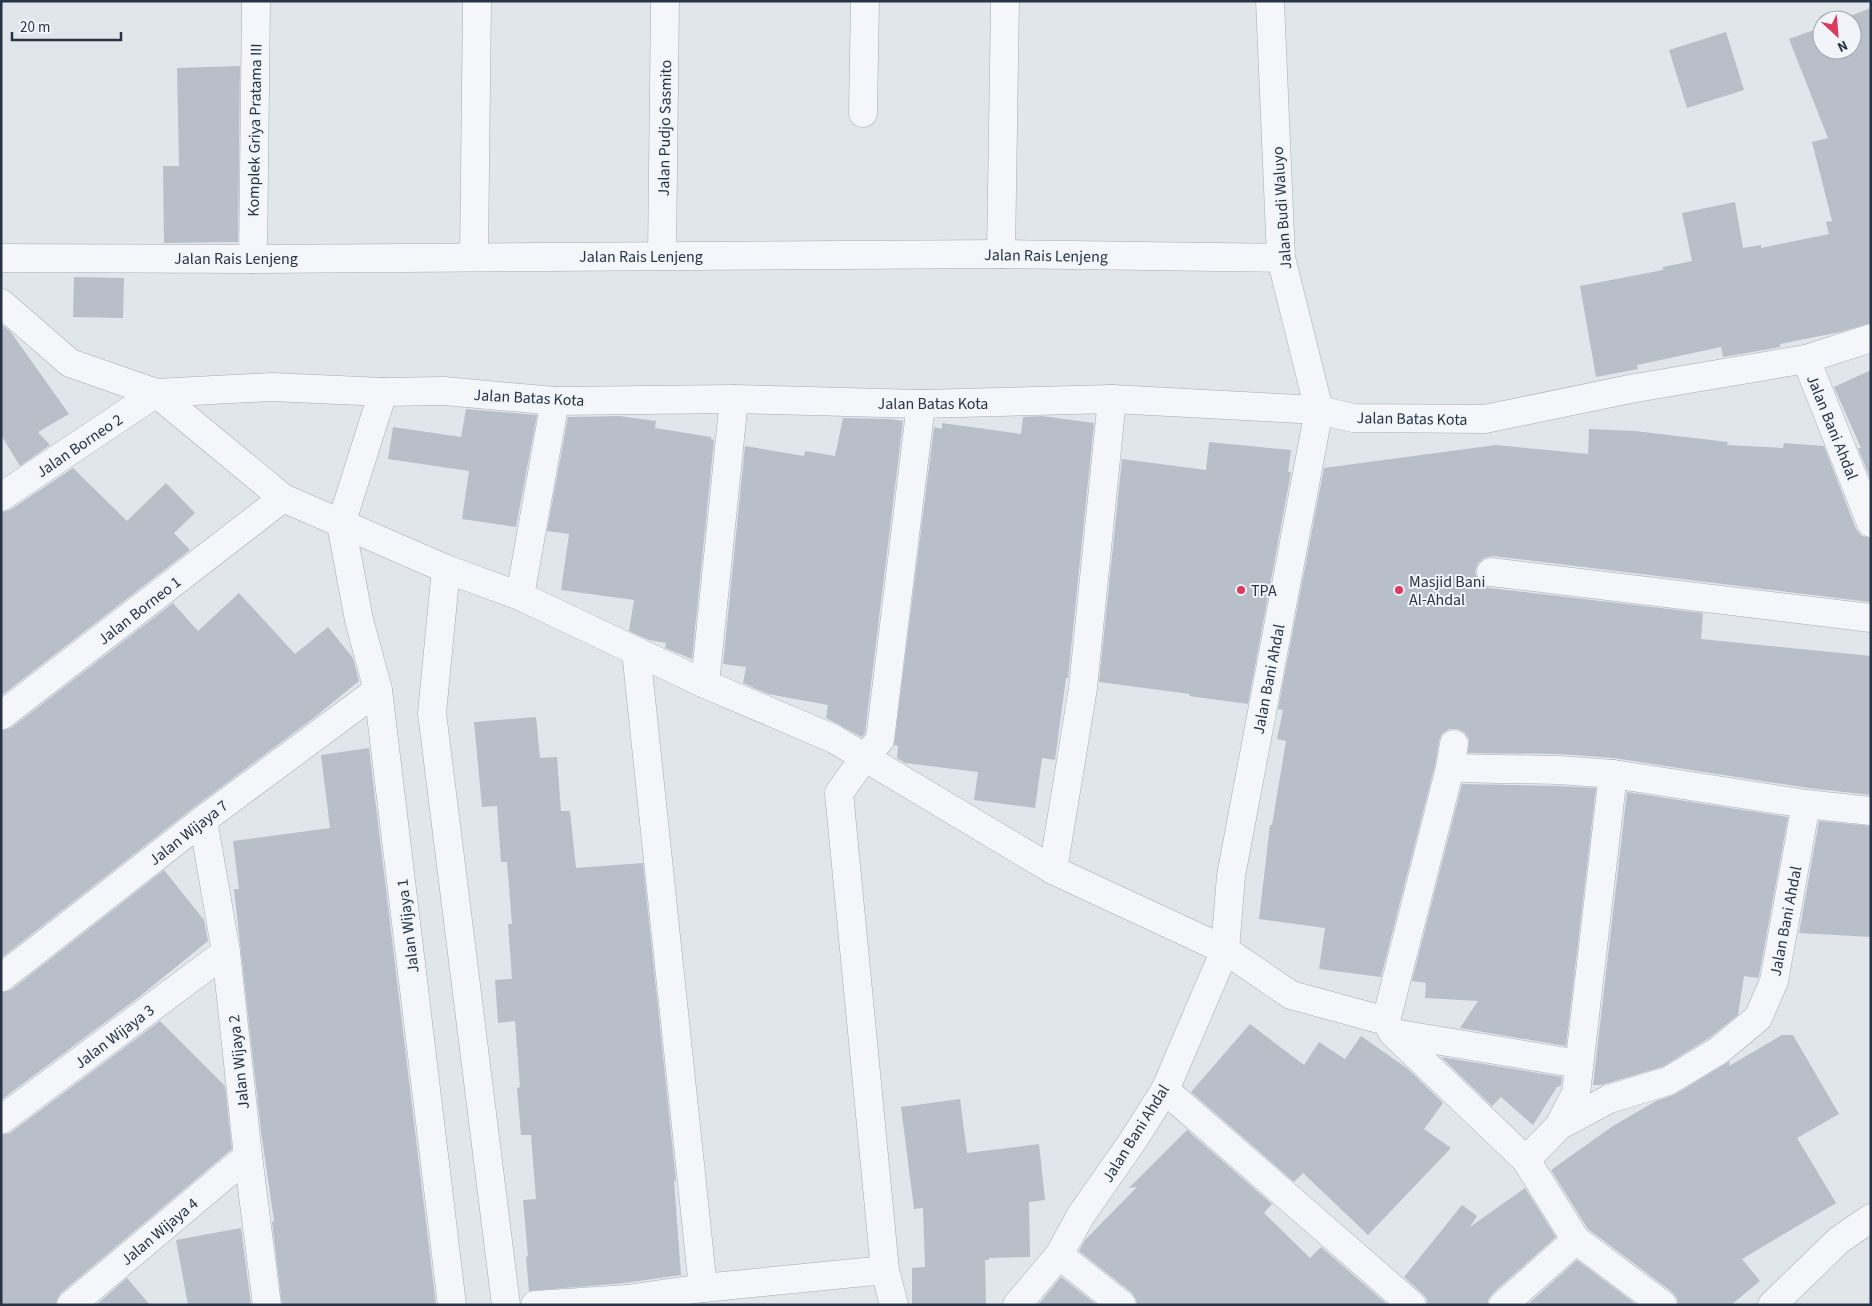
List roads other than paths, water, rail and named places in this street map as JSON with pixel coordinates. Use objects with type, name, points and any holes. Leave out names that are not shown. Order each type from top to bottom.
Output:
[{"type":"street","name":"Komplek Griya Pratama III","points":[[253,259],[256,1]]},
{"type":"street","points":[[474,256],[477,1]]},
{"type":"street","name":"Jalan Pudjo Sasmito","points":[[662,255],[665,1]]},
{"type":"street","points":[[863,112],[865,1]]},
{"type":"street","points":[[1001,254],[1005,1]]},
{"type":"street","name":"Jalan Budi Waluyo","points":[[1270,1],[1281,258],[1319,410]]},
{"type":"street","name":"Jalan Rais Lenjeng","points":[[1,258],[253,259],[474,256],[1001,254],[1281,258]]},
{"type":"street","name":"Jalan Batas Kota","points":[[6,308],[70,363],[156,393],[272,387],[383,392],[444,391],[555,402],[734,399],[922,404],[1112,399],[1319,410],[1353,418],[1486,419],[1630,389],[1806,359],[1871,338]]},
{"type":"street","name":"Jalan Bani Ahdal","points":[[1806,359],[1871,523]]},
{"type":"street","points":[[344,537],[383,392]]},
{"type":"street","points":[[156,393],[280,501],[344,537],[446,569],[520,596],[706,684],[834,739],[1053,870],[1225,950],[1291,995],[1390,1027],[1579,1064]]},
{"type":"street","name":"Jalan Borneo 2","points":[[1,497],[156,393]]},
{"type":"street","points":[[706,684],[734,399]]},
{"type":"street","points":[[1053,870],[1083,688],[1112,399]]},
{"type":"street","points":[[520,596],[555,402]]},
{"type":"street","points":[[894,1305],[885,1270],[839,793],[864,758],[880,740],[922,404]]},
{"type":"street","name":"Jalan Bani Ahdal","points":[[1017,1305],[1059,1255],[1081,1215],[1132,1142],[1165,1090],[1225,950],[1231,876],[1319,410]]},
{"type":"street","name":"Jalan Borneo 1","points":[[1,716],[280,501]]},
{"type":"street","name":"Jalan Wijaya 1","points":[[344,537],[359,620],[378,690],[452,1305]]},
{"type":"street","points":[[446,569],[432,713],[506,1305]]},
{"type":"street","points":[[1491,572],[1871,618]]},
{"type":"street","points":[[636,651],[703,1288]]},
{"type":"street","name":"Jalan Wijaya 7","points":[[1,978],[204,820],[378,690]]},
{"type":"street","points":[[1390,1027],[1452,756],[1559,770],[1613,774],[1806,804],[1871,811]]},
{"type":"street","name":"Jalan Bani Ahdal","points":[[1526,1160],[1559,1126],[1576,1093],[1613,774]]},
{"type":"street","name":"Jalan Bani Ahdal","points":[[1559,1126],[1609,1099],[1668,1082],[1718,1051],[1758,1018],[1774,981],[1806,804]]},
{"type":"street","name":"Jalan Wijaya 2","points":[[204,820],[226,952],[248,1156],[267,1305]]},
{"type":"street","name":"Jalan Wijaya 3","points":[[1,1120],[226,952]]},
{"type":"street","points":[[1390,1027],[1526,1160],[1576,1240],[1663,1305]]},
{"type":"street","points":[[1165,1090],[1412,1305]]},
{"type":"street","name":"Jalan Wijaya 4","points":[[71,1305],[248,1156]]},
{"type":"street","points":[[1772,1305],[1839,1240],[1871,1218]]},
{"type":"street","points":[[1503,1305],[1576,1240]]},
{"type":"street","points":[[1059,1255],[1122,1305]]},
{"type":"street","points":[[535,1305],[627,1302],[703,1288],[885,1270]]},
{"type":"place","name":"TPA","points":[[1241,590]]},
{"type":"place","name":"Masjid Bani Al-Ahdal","points":[[1399,590]]}]
